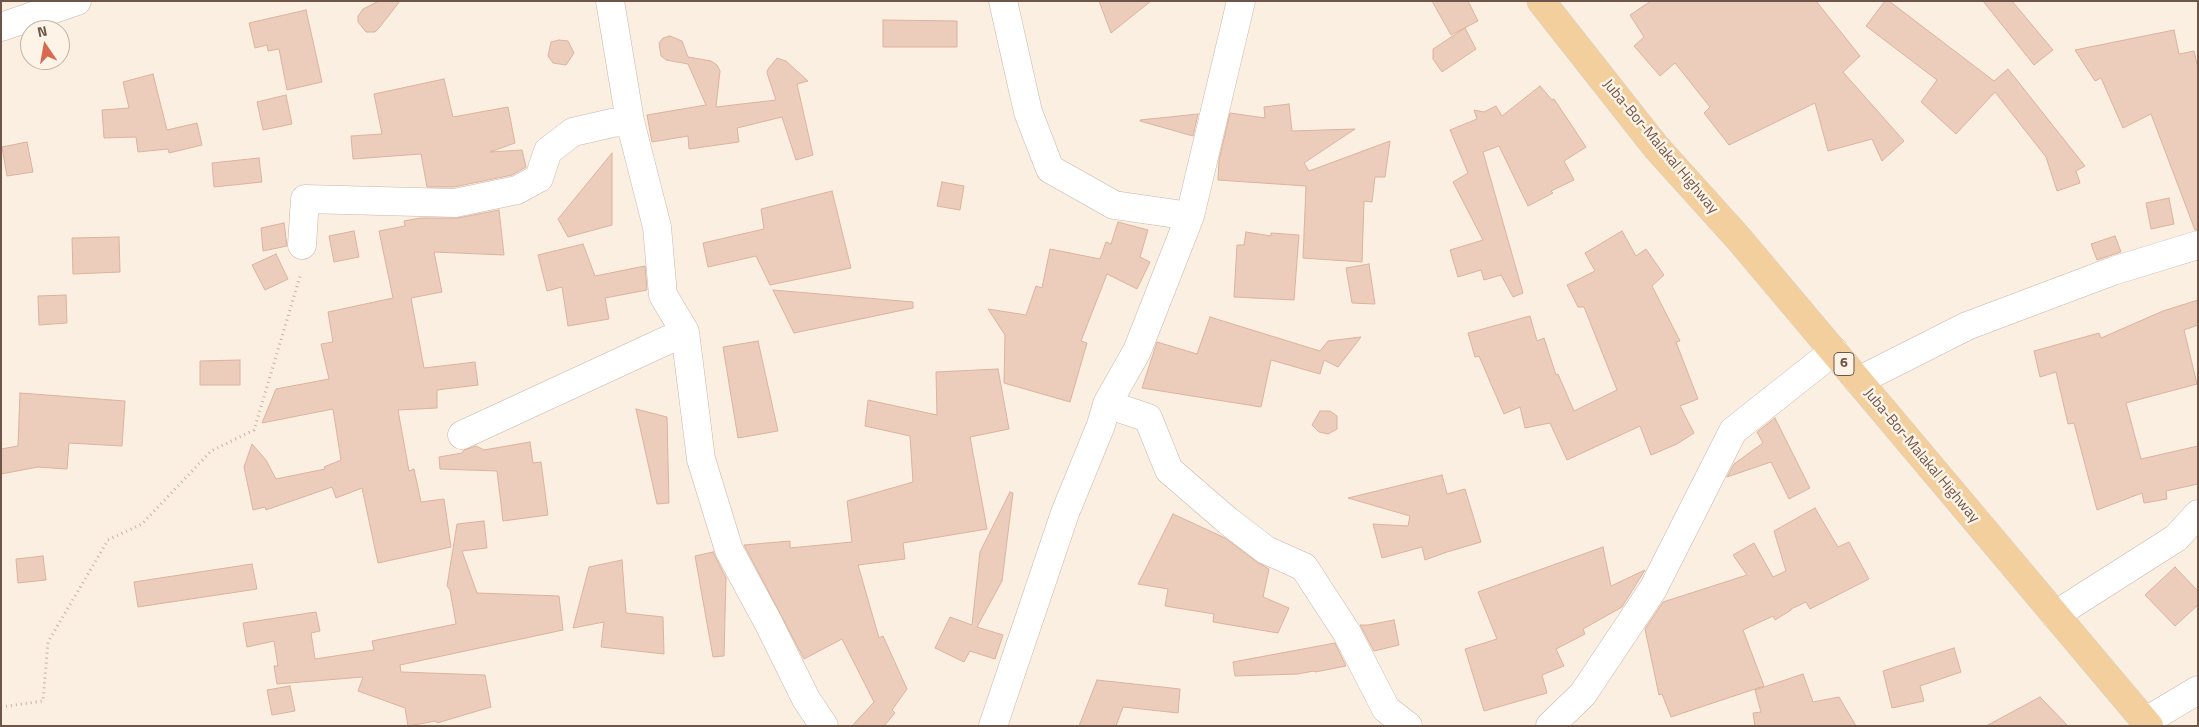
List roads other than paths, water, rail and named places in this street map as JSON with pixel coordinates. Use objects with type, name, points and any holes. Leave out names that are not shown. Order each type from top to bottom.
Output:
[{"type":"main road","name":"Juba-Bor-Malakal Highway","points":[[1542,2],[1656,147],[1739,239],[2147,724]]},
{"type":"street","points":[[1,26],[77,1]]},
{"type":"street","points":[[610,1],[630,121],[657,227],[663,295],[685,332],[701,459],[728,550],[768,622],[806,699],[824,726]]},
{"type":"street","points":[[1003,1],[1028,112],[1050,169],[1114,205],[1190,216]]},
{"type":"street","points":[[993,726],[1065,513],[1101,425],[1107,404],[1137,351],[1190,216],[1240,1]]},
{"type":"street","points":[[302,245],[305,198],[455,203],[517,190],[540,178],[548,151],[573,132],[630,121]]},
{"type":"street","points":[[1858,380],[1966,326],[2113,271],[2198,245]]},
{"type":"street","points":[[462,435],[685,332]]},
{"type":"street","points":[[1550,726],[1583,694],[1653,589],[1734,431],[1834,351]]},
{"type":"street","points":[[1107,404],[1148,418],[1169,470],[1228,521],[1266,550],[1304,568],[1347,633],[1386,709],[1408,726]]},
{"type":"street","points":[[2055,616],[2176,538],[2198,514]]},
{"type":"street","points":[[2147,724],[2198,690]]}]
